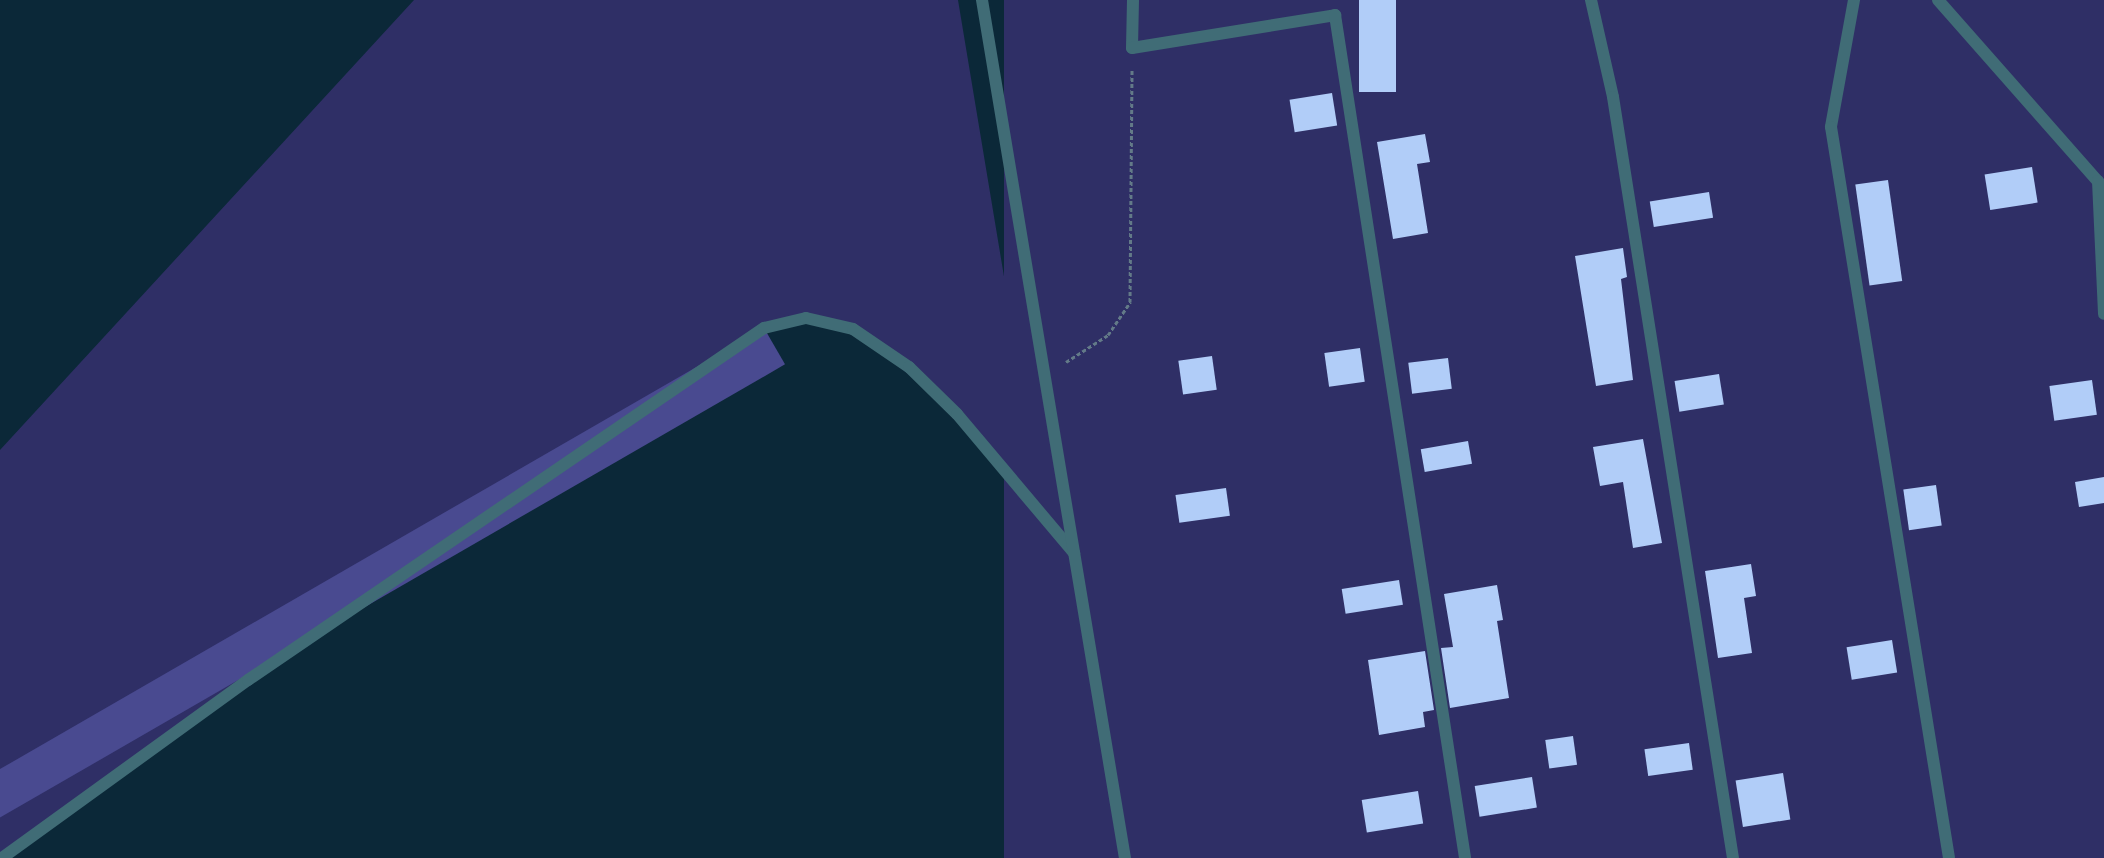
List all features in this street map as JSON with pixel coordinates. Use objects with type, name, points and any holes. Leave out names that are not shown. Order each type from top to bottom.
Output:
[{"type":"street","points":[[982,0],[1125,858]]},
{"type":"street","points":[[1132,0],[1132,48],[1335,16],[1465,858]]},
{"type":"street","points":[[1591,0],[1613,97],[1733,858]]},
{"type":"street","points":[[1854,0],[1831,127],[1949,858]]},
{"type":"street","points":[[1938,0],[2101,184],[2104,314]]},
{"type":"street","points":[[2,858],[248,680],[764,328],[806,318],[853,329],[909,367],[957,414],[1074,553]]},
{"type":"path","points":[[1045,376],[1108,334],[1130,302],[1132,48]]},
{"type":"shaded area","points":[[414,0],[958,0],[1044,517],[957,414],[853,329],[806,318],[764,328],[0,858],[0,450]]},
{"type":"shaded area","points":[[1004,0],[2104,0],[2104,858],[1004,858]]},
{"type":"shaded area","points":[[764,328],[785,364],[0,818],[0,769]]},
{"type":"building","points":[[1359,0],[1396,0],[1396,92],[1359,92]]},
{"type":"building","points":[[1332,93],[1337,126],[1295,132],[1290,100]]},
{"type":"building","points":[[1425,134],[1430,162],[1417,164],[1428,233],[1393,239],[1377,142]]},
{"type":"building","points":[[2032,167],[2038,203],[1990,210],[1985,175]]},
{"type":"building","points":[[1888,180],[1902,281],[1870,286],[1855,185]]},
{"type":"building","points":[[1709,192],[1713,218],[1654,227],[1650,201]]},
{"type":"building","points":[[1623,248],[1627,277],[1621,279],[1633,380],[1596,386],[1575,256]]},
{"type":"building","points":[[1360,348],[1365,382],[1329,387],[1324,353]]},
{"type":"building","points":[[1212,356],[1217,390],[1183,394],[1178,361]]},
{"type":"building","points":[[1448,358],[1452,389],[1412,394],[1408,363]]},
{"type":"building","points":[[1719,374],[1724,405],[1679,412],[1675,381]]},
{"type":"building","points":[[2092,380],[2097,415],[2054,421],[2049,386]]},
{"type":"building","points":[[1643,439],[1662,543],[1633,548],[1623,482],[1600,486],[1593,447]]},
{"type":"building","points":[[1468,441],[1472,464],[1425,472],[1421,449]]},
{"type":"building","points":[[2104,477],[2104,503],[2079,507],[2075,482]]},
{"type":"building","points":[[1936,485],[1942,526],[1909,530],[1903,490]]},
{"type":"building","points":[[1226,488],[1230,516],[1179,523],[1175,495]]},
{"type":"building","points":[[1751,564],[1756,596],[1744,598],[1752,653],[1718,658],[1705,571]]},
{"type":"building","points":[[1399,580],[1403,605],[1346,614],[1342,589]]},
{"type":"building","points":[[1497,585],[1503,620],[1497,621],[1509,698],[1450,708],[1441,648],[1453,647],[1444,594]]},
{"type":"building","points":[[1892,640],[1897,673],[1852,680],[1847,647]]},
{"type":"building","points":[[1425,651],[1434,710],[1423,712],[1425,727],[1379,735],[1368,660]]},
{"type":"building","points":[[1573,736],[1577,765],[1549,769],[1545,740]]},
{"type":"building","points":[[1689,743],[1693,770],[1648,776],[1644,749]]},
{"type":"building","points":[[1783,773],[1790,819],[1743,827],[1736,781]]},
{"type":"building","points":[[1532,777],[1537,808],[1480,817],[1475,786]]},
{"type":"building","points":[[1418,791],[1423,824],[1367,833],[1362,800]]}]
